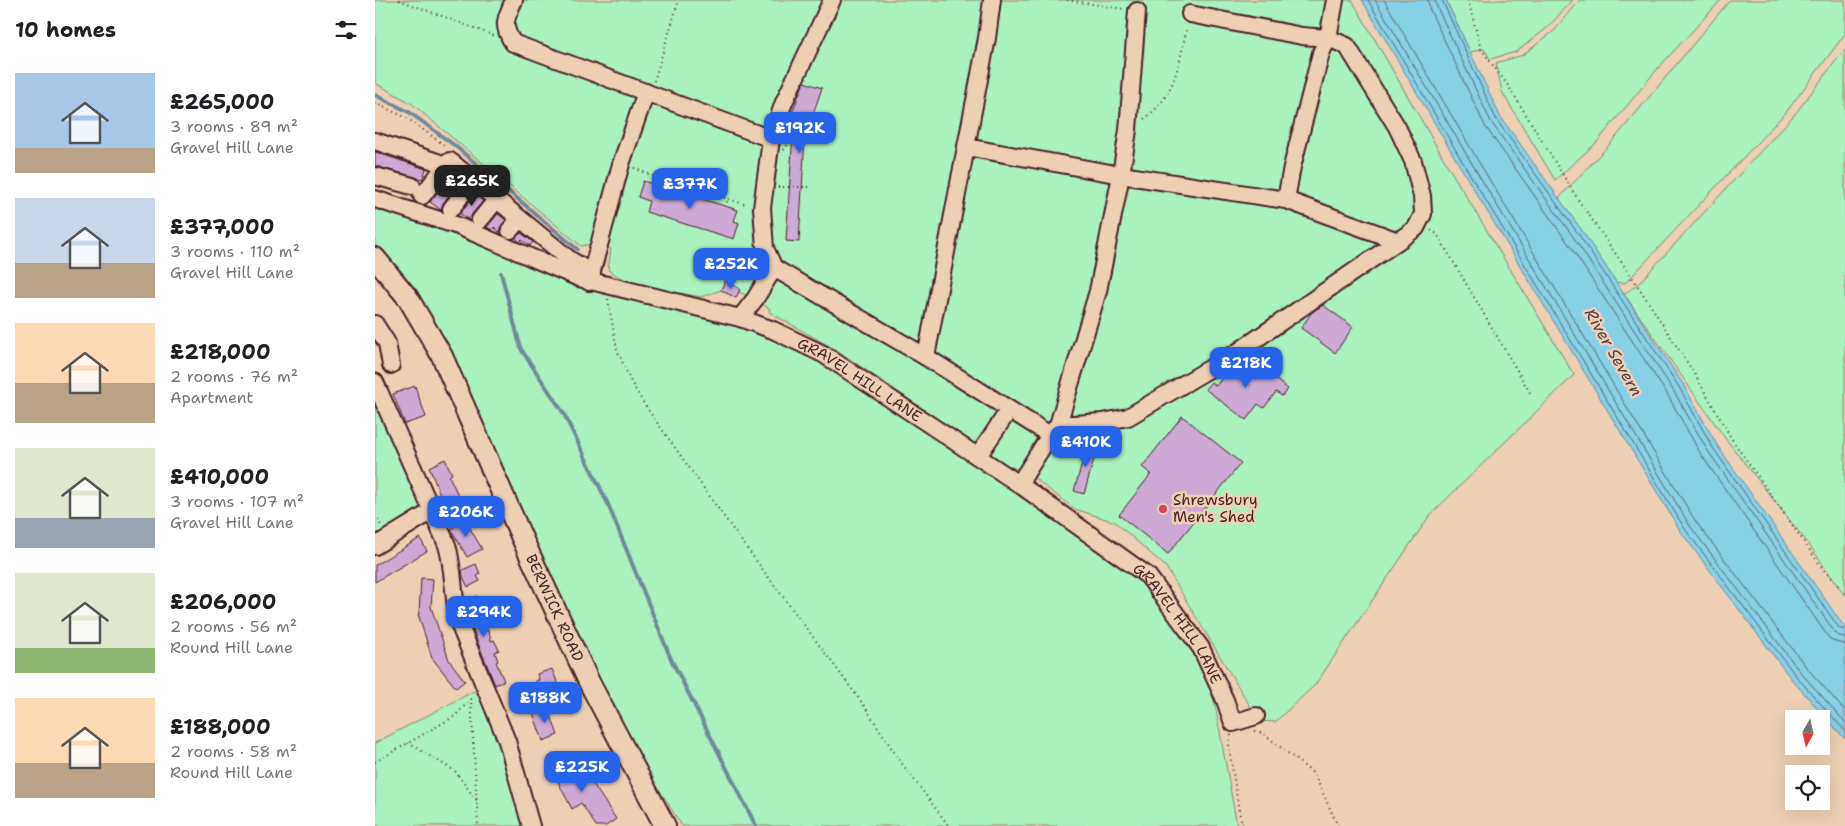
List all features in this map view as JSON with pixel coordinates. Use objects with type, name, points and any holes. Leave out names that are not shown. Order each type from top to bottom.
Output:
[{"type":"main road","name":"BERWICK ROAD","points":[[375,258],[408,298],[442,356],[521,538],[589,682],[665,826]]},
{"type":"street","points":[[514,0],[506,21],[506,32],[513,43],[648,93],[770,144]]},
{"type":"street","points":[[831,0],[784,102],[770,144],[763,208],[765,248],[774,268],[926,358],[1009,410],[1054,430],[1128,417],[1236,353],[1398,242],[1416,228],[1423,214],[1423,196],[1413,162],[1397,127],[1347,46],[1328,38],[1302,36],[1190,14]]},
{"type":"street","points":[[926,358],[993,0]]},
{"type":"street","points":[[1286,200],[1292,167],[1321,53],[1328,38],[1335,0]]},
{"type":"street","points":[[1019,484],[1054,430],[1098,291],[1128,130],[1137,11]]},
{"type":"street","points":[[375,176],[417,191],[450,161],[497,199],[515,225],[569,259],[591,277],[621,164],[648,93]]},
{"type":"street","points":[[375,142],[446,165]]},
{"type":"street","points":[[966,147],[1121,175],[1286,200],[1398,242]]},
{"type":"street","points":[[451,209],[473,180]]},
{"type":"street","name":"GRAVEL HILL LANE","points":[[375,199],[458,226],[591,277],[609,286],[740,318],[773,330],[823,354],[1019,484],[1148,576],[1201,648],[1225,700],[1233,723]]},
{"type":"street","points":[[480,220],[497,199]]},
{"type":"street","points":[[740,318],[755,299],[774,268]]},
{"type":"street","points":[[375,324],[387,343],[391,365]]},
{"type":"street","points":[[375,382],[447,546],[452,562],[453,594],[460,626],[507,740],[531,826]]},
{"type":"street","points":[[978,456],[1009,410]]},
{"type":"street","points":[[375,546],[432,511]]},
{"type":"street","points":[[1233,723],[1256,716]]},
{"type":"path","points":[[399,0],[513,43]]},
{"type":"path","points":[[648,93],[679,0]]},
{"type":"path","points":[[1067,0],[1137,11]]},
{"type":"path","points":[[1468,0],[1481,49],[1509,87],[1579,201],[1694,373],[1733,441],[1823,569],[1845,593]]},
{"type":"path","points":[[1128,130],[1156,110],[1175,79],[1190,14]]},
{"type":"path","points":[[770,144],[783,151],[788,144],[789,134],[812,139],[814,129],[819,130]]},
{"type":"path","points":[[621,164],[659,178],[763,208]]},
{"type":"path","points":[[656,185],[659,178]]},
{"type":"path","points":[[677,192],[680,184]]},
{"type":"path","points":[[791,187],[811,187]]},
{"type":"path","points":[[697,198],[700,190]]},
{"type":"path","points":[[725,207],[728,199]]},
{"type":"path","points":[[1420,220],[1437,234],[1532,396]]},
{"type":"path","points":[[609,286],[608,296],[617,350],[643,404],[737,535],[863,704],[949,826]]},
{"type":"path","points":[[375,762],[455,716],[484,685]]},
{"type":"path","points":[[471,698],[478,826]]},
{"type":"path","points":[[1243,826],[1239,812],[1229,746],[1233,723],[1264,734],[1315,774],[1338,826]]},
{"type":"path","points":[[408,743],[455,771],[477,801]]},
{"type":"green space","points":[[375,0],[1352,0],[1449,168],[1574,375],[1430,515],[1315,685],[1275,722],[1259,721],[1166,567],[1115,522],[1075,509],[1026,472],[1004,464],[838,351],[769,312],[770,309],[755,299],[739,292],[740,289],[725,282],[721,290],[701,297],[632,284],[608,270],[611,249],[591,244],[581,246],[411,103],[375,83]]},
{"type":"green space","points":[[1446,0],[1573,0],[1547,28],[1516,52],[1490,59],[1484,49],[1470,52]]},
{"type":"green space","points":[[1580,0],[1721,0],[1659,67],[1596,143],[1555,180],[1502,92],[1496,63],[1523,55],[1555,30]]},
{"type":"green space","points":[[1730,0],[1845,0],[1845,34],[1787,111],[1625,283],[1616,282],[1559,198],[1611,143]]},
{"type":"green space","points":[[1845,49],[1845,596],[1810,546],[1725,438],[1624,294],[1639,283],[1795,114]]},
{"type":"green space","points":[[375,205],[413,217],[593,291],[742,326],[799,347],[1016,492],[1144,581],[1199,653],[1215,705],[1237,826],[682,826],[603,700],[386,258],[375,246]]},
{"type":"green space","points":[[375,382],[432,511],[375,546]]},
{"type":"green space","points":[[480,688],[526,826],[375,826],[375,743]]},
{"type":"water","name":"River Severn","points":[[1362,0],[1446,0],[1500,116],[1583,232],[1683,384],[1717,445],[1845,628],[1845,739],[1830,722],[1830,710],[1819,710],[1792,680],[1681,532]]},
{"type":"building","points":[[804,82],[822,88],[813,114],[815,115],[809,137],[805,136],[799,242],[786,241],[793,133],[785,131]]},
{"type":"building","points":[[375,152],[426,169],[423,178],[375,166]]},
{"type":"building","points":[[451,175],[459,182],[443,203],[441,210],[430,202]]},
{"type":"building","points":[[643,181],[738,210],[734,221],[739,223],[734,239],[646,212],[649,201],[638,197]]},
{"type":"building","points":[[475,194],[483,201],[472,214],[470,220],[460,214]]},
{"type":"building","points":[[498,214],[506,220],[500,227],[500,233],[494,227],[492,230],[487,227]]},
{"type":"building","points":[[521,233],[533,242],[530,246],[522,240],[520,242],[515,238]]},
{"type":"building","points":[[725,281],[740,289],[736,298],[721,290]]},
{"type":"building","points":[[1323,305],[1353,327],[1335,353],[1301,328],[1312,312]]},
{"type":"building","points":[[1247,357],[1288,389],[1282,396],[1276,392],[1264,408],[1258,404],[1246,420],[1205,389],[1211,382],[1216,386],[1229,369],[1234,374]]},
{"type":"building","points":[[415,386],[426,417],[405,424],[393,394]]},
{"type":"building","points":[[1182,416],[1241,463],[1168,554],[1119,515],[1151,474],[1142,467]]},
{"type":"building","points":[[1088,443],[1098,445],[1084,494],[1074,491]]},
{"type":"building","points":[[445,459],[452,474],[449,476],[458,495],[443,502],[429,467]]},
{"type":"building","points":[[464,518],[482,549],[467,557],[451,529],[455,526],[454,524]]},
{"type":"building","points":[[420,538],[427,551],[375,582],[375,565]]},
{"type":"building","points":[[476,564],[480,574],[477,576],[480,581],[468,587],[462,570]]},
{"type":"building","points":[[421,578],[433,579],[431,607],[449,660],[465,681],[456,688],[432,658],[418,614]]},
{"type":"building","points":[[477,596],[485,612],[482,614],[491,641],[494,640],[499,650],[495,652],[498,661],[496,662],[504,681],[495,685],[466,608],[465,601]]},
{"type":"building","points":[[552,669],[559,687],[547,691],[546,688],[538,690],[535,681],[539,680],[537,674]]},
{"type":"building","points":[[548,708],[558,735],[543,741],[533,713]]},
{"type":"building","points":[[564,755],[574,780],[586,773],[616,819],[606,826],[596,826],[581,803],[572,809],[560,786],[550,760]]},
{"type":"waterway","points":[[375,95],[409,112],[454,145],[577,249]]},
{"type":"waterway","points":[[501,273],[521,349],[564,414],[607,502],[671,659],[756,826]]},
{"type":"place","name":"Shrewsbury Men's Shed","points":[[1163,509]]}]
